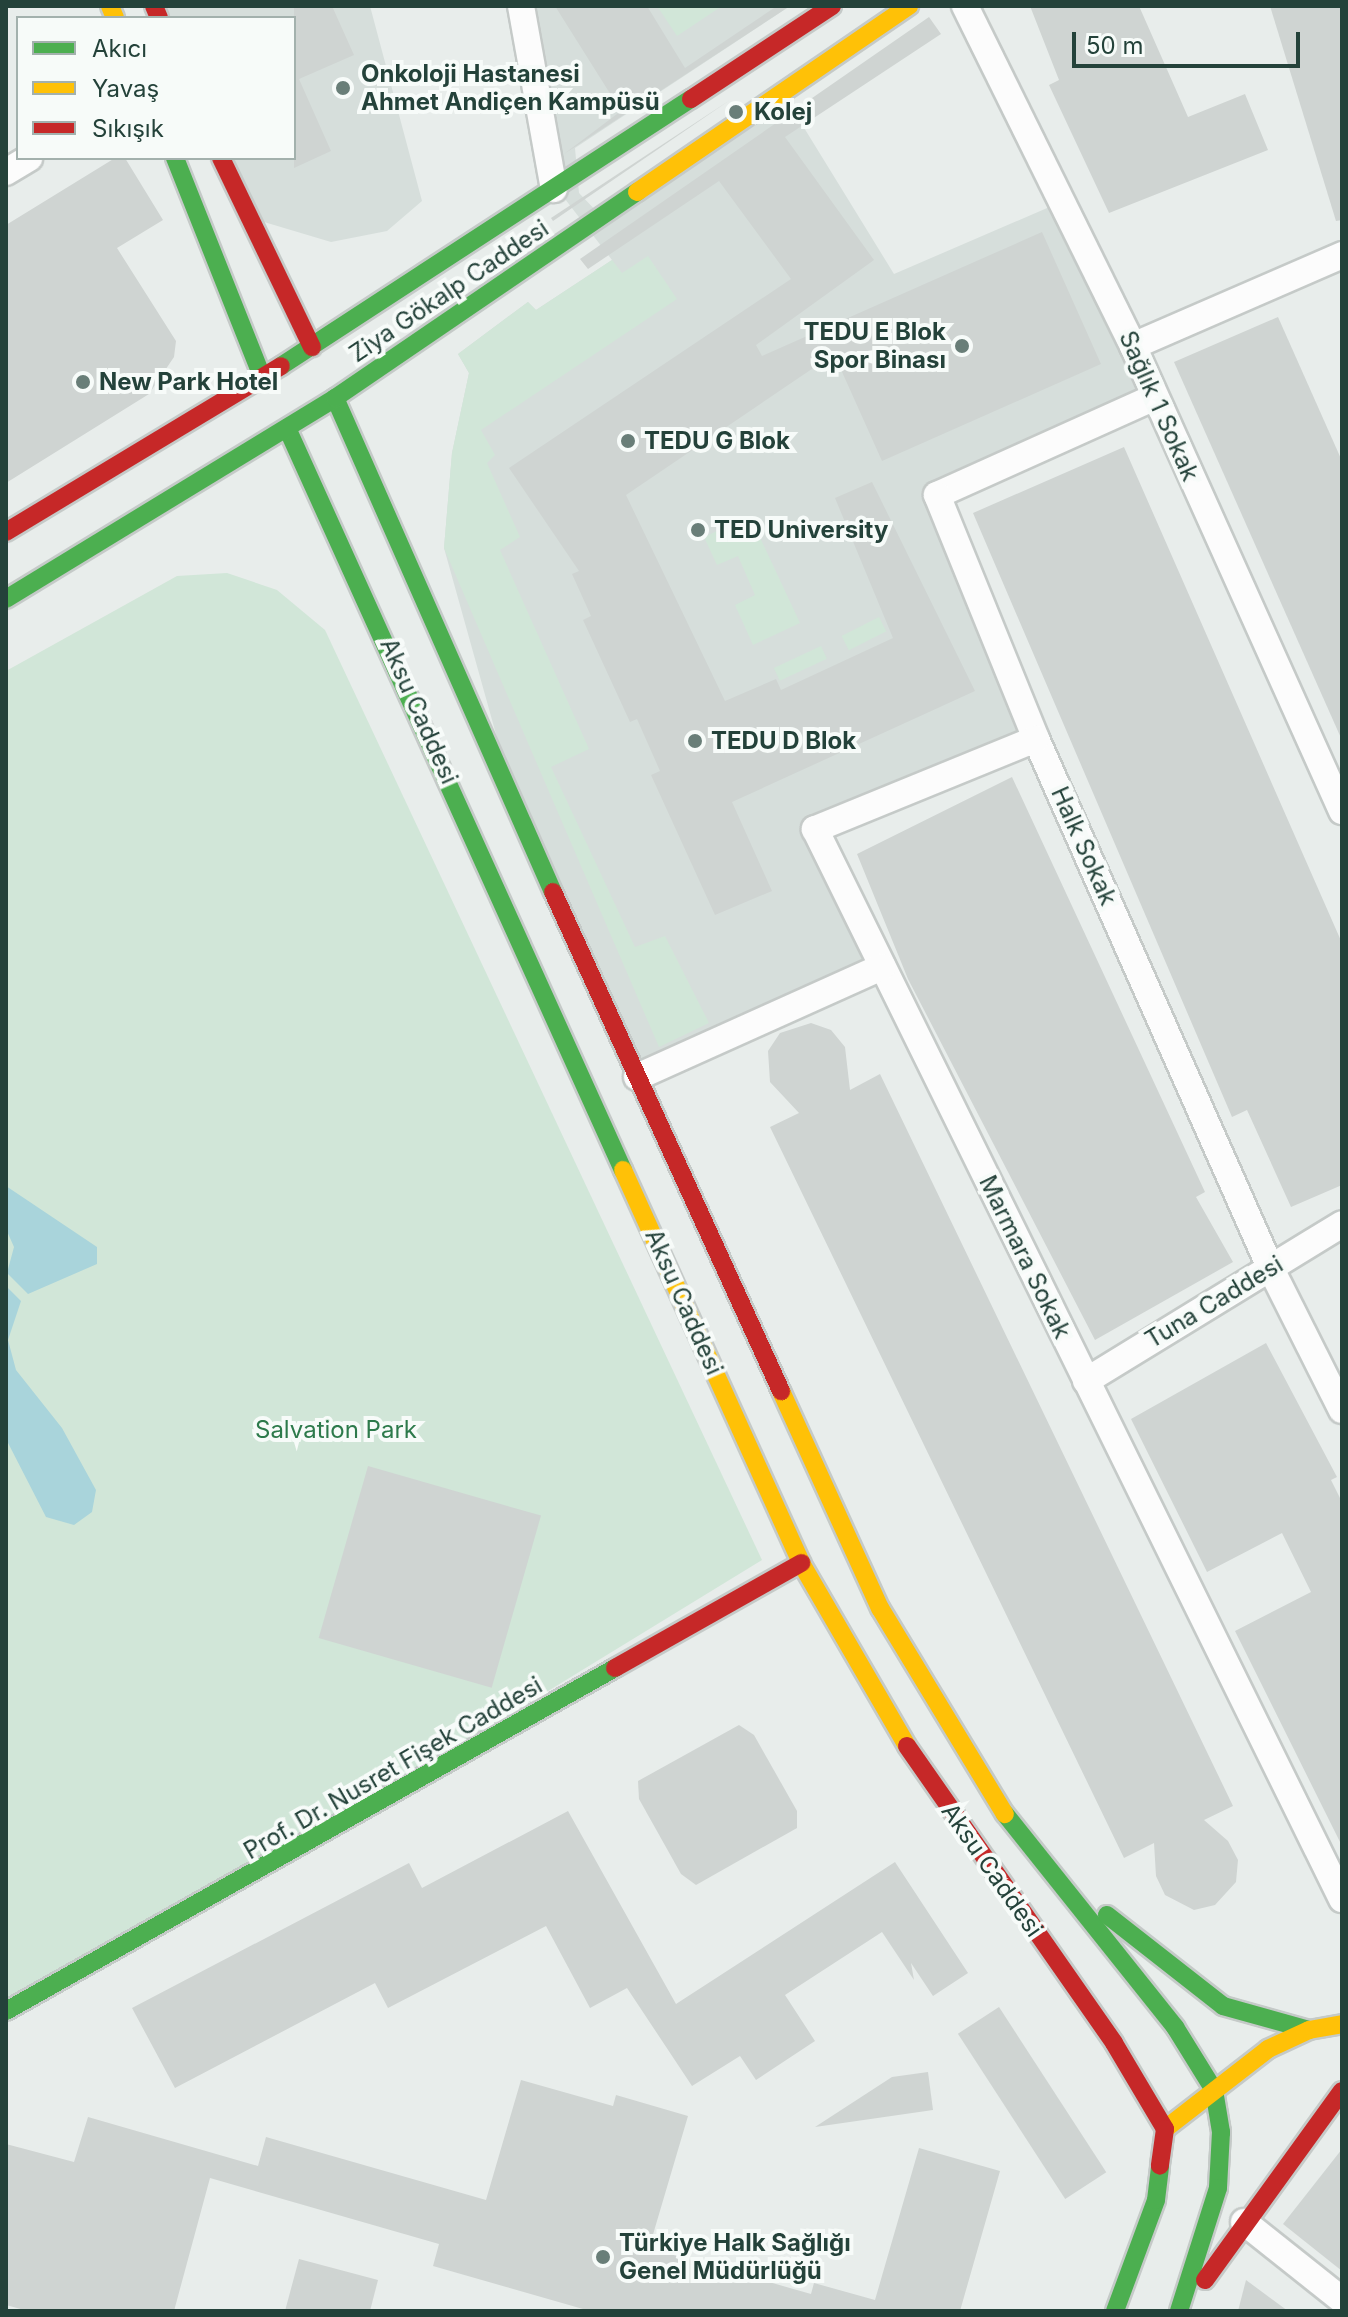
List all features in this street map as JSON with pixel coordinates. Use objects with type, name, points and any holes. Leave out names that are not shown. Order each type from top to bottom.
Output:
[{"type":"main road","name":"Ziya Gökalp Caddesi","points":[[6,532],[312,347],[832,6]]},
{"type":"main road","name":"Ziya Gökalp Caddesi","points":[[6,599],[335,398],[909,6]]},
{"type":"main road","name":"Aksu Caddesi","points":[[176,160],[262,377],[801,1563],[916,1762],[1114,2043],[1165,2129]]},
{"type":"main road","name":"Aksu Caddesi","points":[[222,160],[312,347],[637,1077],[880,1608],[957,1745],[1043,1861],[1183,2038],[1214,2090]]},
{"type":"main road","name":"Prof. Dr. Nusret Fişek Caddesi","points":[[6,2011],[801,1563]]},
{"type":"main road","points":[[1043,1861],[1215,2001],[1256,2020],[1309,2030]]},
{"type":"main road","points":[[1115,2311],[1156,2200],[1165,2129],[1252,2059],[1309,2030],[1342,2024]]},
{"type":"main road","points":[[1182,2311],[1218,2188],[1221,2132],[1214,2090]]},
{"type":"main road","points":[[1182,2311],[1342,2091]]},
{"type":"street","points":[[521,6],[554,189]]},
{"type":"street","name":"Sağlık 1 Sokak","points":[[965,6],[1133,346],[1342,811]]},
{"type":"street","points":[[6,172],[26,160]]},
{"type":"street","points":[[1133,346],[1342,255]]},
{"type":"street","name":"Halk Sokak","points":[[1155,397],[937,495],[1036,739],[1270,1267],[1342,1410]]},
{"type":"street","name":"Marmara Sokak","points":[[1036,739],[815,829],[1342,1899]]},
{"type":"street","points":[[637,1077],[882,967]]},
{"type":"street","name":"Tuna Caddesi","points":[[1086,1381],[1342,1224]]},
{"type":"street","points":[[1244,2222],[1342,2300]]},
{"type":"shaded area","name":"Onkoloji Hastanesi Ahmet Andiçen Kampüsü","points":[[154,6],[370,6],[422,201],[387,231],[331,242],[247,217],[222,160],[296,160],[296,16],[158,16]]},
{"type":"shaded area","name":"TED University","points":[[534,6],[790,6],[575,148],[579,193],[601,216],[782,92],[894,274],[1061,202],[1155,397],[937,495],[1036,739],[815,829],[882,967],[637,1077],[520,820],[444,548],[452,453],[469,373],[458,354],[528,302],[536,310],[612,260],[565,199]]},
{"type":"green space","points":[[657,6],[722,6],[677,36]]},
{"type":"green space","points":[[648,256],[677,299],[481,430],[495,455],[487,463],[520,537],[500,550],[589,749],[551,767],[635,947],[665,936],[709,1023],[659,1047],[444,548],[452,453],[469,373],[458,354],[528,302],[536,310],[612,260],[622,273]]},
{"type":"green space","points":[[750,516],[800,623],[753,645],[735,605],[755,595],[738,556],[717,565],[704,537]]},
{"type":"green space","name":"Salvation Park","points":[[227,573],[277,590],[325,630],[762,1560],[190,1910],[6,2011],[6,671],[177,576]]},
{"type":"green space","points":[[879,617],[886,631],[849,650],[842,636]]},
{"type":"green space","points":[[821,646],[827,659],[780,681],[774,668]]},
{"type":"water","points":[[6,1186],[97,1247],[97,1264],[28,1294],[7,1273],[14,1247],[6,1229]]},
{"type":"water","points":[[6,1286],[21,1301],[8,1340],[16,1370],[62,1428],[96,1490],[92,1512],[74,1525],[46,1517],[6,1439]]},
{"type":"building","points":[[294,6],[332,6],[354,55],[299,79],[331,151],[294,168],[296,16]]},
{"type":"building","points":[[555,6],[647,6],[685,68],[777,6],[790,6],[564,154],[621,111]]},
{"type":"building","points":[[1030,6],[1139,6],[1188,117],[1245,94],[1268,150],[1109,213],[1049,85],[1059,80]]},
{"type":"building","points":[[1270,6],[1342,6],[1342,220],[1336,221]]},
{"type":"building","points":[[929,17],[941,34],[785,137],[874,260],[756,345],[762,356],[1042,232],[1101,364],[882,461],[834,354],[626,495],[725,701],[776,679],[781,690],[893,638],[835,498],[872,482],[975,691],[732,802],[772,891],[715,915],[651,775],[660,771],[637,719],[630,722],[583,620],[591,616],[572,574],[579,571],[509,468],[791,279],[719,181],[588,269],[580,259]]},
{"type":"building","points":[[730,100],[553,221],[551,218]]},
{"type":"building","points":[[112,160],[126,160],[163,220],[117,248],[176,341],[174,357],[149,394],[6,483],[6,225]]},
{"type":"building","points":[[1278,317],[1342,461],[1341,738],[1174,362]]},
{"type":"building","points":[[1124,447],[1342,943],[1342,1185],[1291,1207],[1247,1110],[1232,1117],[973,513]]},
{"type":"building","points":[[1012,777],[1205,1192],[1196,1197],[1233,1262],[1095,1340],[908,979],[857,854]]},
{"type":"building","points":[[811,1023],[831,1030],[845,1047],[850,1090],[880,1074],[1233,1806],[1204,1820],[1228,1841],[1238,1860],[1236,1882],[1215,1905],[1194,1910],[1165,1895],[1156,1876],[1154,1843],[1124,1858],[770,1127],[799,1113],[770,1082],[768,1051],[780,1033]]},
{"type":"building","points":[[1266,1343],[1337,1477],[1331,1480],[1342,1502],[1342,1846],[1235,1631],[1311,1592],[1282,1533],[1207,1572],[1131,1419]]},
{"type":"building","points":[[368,1466],[541,1516],[492,1688],[319,1638]]},
{"type":"building","points":[[739,1725],[754,1735],[797,1811],[797,1828],[696,1885],[681,1874],[639,1799],[638,1781]]},
{"type":"building","points":[[568,1811],[676,2004],[895,1862],[968,1973],[933,1996],[911,1963],[914,1980],[882,1932],[785,1995],[815,2041],[756,2080],[740,2056],[692,2086],[627,1988],[590,2008],[546,1926],[388,2008],[375,1983],[175,2088],[132,2008],[409,1863],[422,1888]]},
{"type":"building","points":[[999,2007],[1106,2172],[1065,2199],[958,2034]]},
{"type":"building","points":[[928,2072],[933,2110],[815,2127],[892,2077]]},
{"type":"building","points":[[521,2080],[613,2106],[616,2095],[688,2116],[649,2248],[811,2294],[814,2283],[875,2300],[919,2148],[1000,2171],[960,2311],[590,2311],[433,2266],[439,2244],[210,2178],[174,2311],[28,2311],[6,2305],[6,2144],[74,2162],[88,2117],[258,2166],[266,2137],[486,2200]]},
{"type":"building","points":[[1342,2149],[1342,2271],[1283,2224]]},
{"type":"building","points":[[299,2259],[378,2280],[370,2311],[285,2311]]},
{"type":"building","points":[[1246,2280],[1288,2311],[1238,2311]]},
{"type":"traffic: fast","points":[[281,366],[691,99]]},
{"type":"traffic: fast","points":[[176,160],[262,377]]},
{"type":"traffic: fast","points":[[6,599],[335,398],[637,192]]},
{"type":"traffic: fast","points":[[335,398],[553,892]]},
{"type":"traffic: fast","points":[[287,428],[623,1170]]},
{"type":"traffic: fast","points":[[6,2011],[615,1668]]},
{"type":"traffic: fast","points":[[1005,1814],[1175,2027],[1214,2090],[1221,2132],[1218,2188],[1179,2311]]},
{"type":"traffic: fast","points":[[1107,1915],[1223,2006],[1309,2030]]},
{"type":"traffic: fast","points":[[1115,2311],[1156,2200],[1160,2166]]},
{"type":"traffic: slow","points":[[110,6],[114,16]]},
{"type":"traffic: slow","points":[[637,192],[909,6]]},
{"type":"traffic: slow","points":[[623,1170],[801,1563],[907,1746]]},
{"type":"traffic: slow","points":[[781,1391],[880,1608],[1005,1814]]},
{"type":"traffic: slow","points":[[1165,2129],[1268,2049],[1309,2030],[1342,2024]]},
{"type":"traffic: jam","points":[[154,6],[158,16]]},
{"type":"traffic: jam","points":[[691,99],[832,6]]},
{"type":"traffic: jam","points":[[222,160],[312,347]]},
{"type":"traffic: jam","points":[[6,532],[281,366]]},
{"type":"traffic: jam","points":[[553,892],[781,1391]]},
{"type":"traffic: jam","points":[[615,1668],[801,1563]]},
{"type":"traffic: jam","points":[[907,1746],[1114,2043],[1165,2129],[1160,2166]]},
{"type":"traffic: jam","points":[[1205,2280],[1342,2091]]},
{"type":"place","name":"Onkoloji Hastanesi Ahmet Andiçen Kampüsü","points":[[343,88]]},
{"type":"place","name":"Kolej","points":[[736,112]]},
{"type":"place","name":"TEDU E Blok Spor Binası","points":[[962,346]]},
{"type":"place","name":"New Park Hotel","points":[[83,382]]},
{"type":"place","name":"TEDU G Blok","points":[[628,441]]},
{"type":"place","name":"TED University","points":[[698,530]]},
{"type":"place","name":"TEDU D Blok","points":[[695,741]]},
{"type":"place","name":"Türkiye Halk Sağlığı Genel Müdürlüğü","points":[[603,2257]]}]
